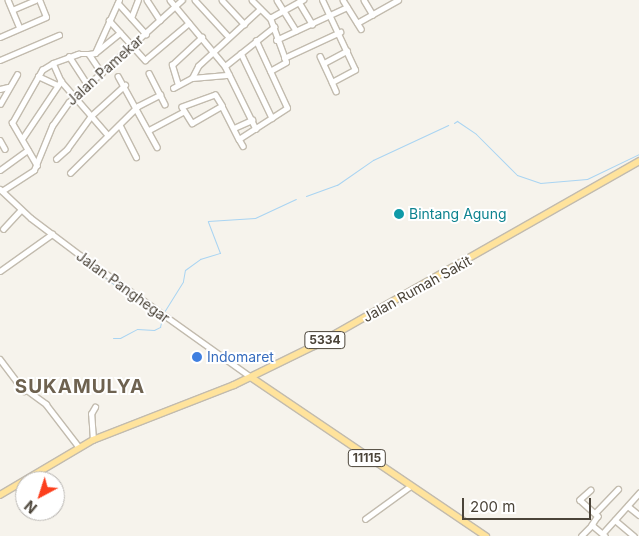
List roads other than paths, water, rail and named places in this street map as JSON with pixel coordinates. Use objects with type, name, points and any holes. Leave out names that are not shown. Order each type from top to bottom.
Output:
[{"type":"main road","name":"Jalan Rumah Sakit","points":[[0,495],[93,440],[251,377],[335,335],[639,160]]},
{"type":"main road","name":"11115","points":[[251,377],[409,487],[486,536]]},
{"type":"street","points":[[8,0],[20,28]]},
{"type":"street","points":[[12,10],[35,0]]},
{"type":"street","points":[[0,37],[46,17],[40,0]]},
{"type":"street","points":[[131,18],[138,0]]},
{"type":"street","points":[[147,0],[160,20]]},
{"type":"street","points":[[170,0],[225,66],[256,129]]},
{"type":"street","name":"Jalan Pamekar","points":[[37,166],[52,126],[61,110],[182,0]]},
{"type":"street","points":[[195,0],[229,37]]},
{"type":"street","points":[[222,0],[244,24]]},
{"type":"street","points":[[252,0],[270,18],[276,40],[286,64],[270,71]]},
{"type":"street","points":[[277,0],[296,31]]},
{"type":"street","points":[[322,0],[340,32],[355,70],[332,82]]},
{"type":"street","points":[[343,0],[361,29]]},
{"type":"street","points":[[364,0],[373,15]]},
{"type":"street","points":[[385,0],[389,6]]},
{"type":"street","points":[[357,23],[398,0]]},
{"type":"street","points":[[92,53],[119,1],[146,34]]},
{"type":"street","points":[[270,18],[301,1],[312,24]]},
{"type":"street","points":[[276,40],[332,16],[347,7]]},
{"type":"street","points":[[192,78],[193,72],[260,9]]},
{"type":"street","points":[[109,20],[146,60],[188,23]]},
{"type":"street","points":[[225,66],[274,28]]},
{"type":"street","points":[[1,190],[37,166],[12,123],[38,76],[53,63],[69,56],[92,53],[120,32]]},
{"type":"street","points":[[284,58],[340,32]]},
{"type":"street","points":[[0,60],[59,35]]},
{"type":"street","points":[[178,85],[172,65],[202,37]]},
{"type":"street","points":[[239,139],[287,108],[256,41]]},
{"type":"street","points":[[324,63],[347,51]]},
{"type":"street","points":[[92,53],[102,73]]},
{"type":"street","points":[[241,53],[272,118]]},
{"type":"street","points":[[69,56],[88,84]]},
{"type":"street","points":[[320,56],[336,91]]},
{"type":"street","points":[[53,63],[59,83]]},
{"type":"street","points":[[149,73],[165,104]]},
{"type":"street","points":[[0,104],[17,74]]},
{"type":"street","points":[[173,88],[192,78],[229,75]]},
{"type":"street","points":[[38,76],[59,83],[75,97],[108,135]]},
{"type":"street","points":[[118,76],[138,106],[157,146]]},
{"type":"street","points":[[22,139],[59,83]]},
{"type":"street","points":[[56,158],[67,149],[91,116],[125,85]]},
{"type":"street","points":[[0,89],[8,87]]},
{"type":"street","points":[[70,173],[138,106],[160,95]]},
{"type":"street","points":[[222,106],[192,123],[183,112],[183,105],[213,95],[222,106],[243,146]]},
{"type":"street","points":[[149,130],[183,112]]},
{"type":"street","points":[[234,128],[252,120]]},
{"type":"street","points":[[120,125],[136,157]]},
{"type":"street","points":[[0,140],[5,149]]},
{"type":"street","points":[[0,170],[28,150]]},
{"type":"street","name":"Jalan Panghegar","points":[[1,190],[21,210],[52,234],[251,377]]},
{"type":"street","points":[[2,229],[21,210]]},
{"type":"street","points":[[0,271],[52,234]]},
{"type":"street","points":[[0,359],[24,390],[27,390],[46,404],[79,447]]},
{"type":"street","points":[[93,440],[91,414],[95,407]]},
{"type":"street","points":[[365,519],[409,487]]},
{"type":"street","points":[[595,513],[618,489]]},
{"type":"street","points":[[581,536],[598,517],[580,500],[591,490]]},
{"type":"street","points":[[592,525],[604,535],[639,493]]},
{"type":"street","points":[[628,506],[639,515]]},
{"type":"street","points":[[615,520],[634,536]]},
{"type":"waterway","points":[[454,123],[457,121],[476,134],[517,175],[540,183],[587,179],[639,154]]},
{"type":"waterway","points":[[306,196],[337,185],[373,160],[448,125]]},
{"type":"waterway","points":[[164,312],[183,281],[185,270],[200,259],[220,253],[208,221],[255,218],[296,199]]},
{"type":"waterway","points":[[52,238],[74,254]]},
{"type":"waterway","points":[[80,259],[93,269]]},
{"type":"waterway","points":[[100,274],[162,320]]},
{"type":"waterway","points":[[113,338],[120,338],[137,329],[154,330],[160,327],[162,318]]},
{"type":"place","name":"Bintang Agung","points":[[399,214]]},
{"type":"place","name":"Indomaret","points":[[197,357]]},
{"type":"district","name":"SUKAMULYA","points":[[80,387]]}]
